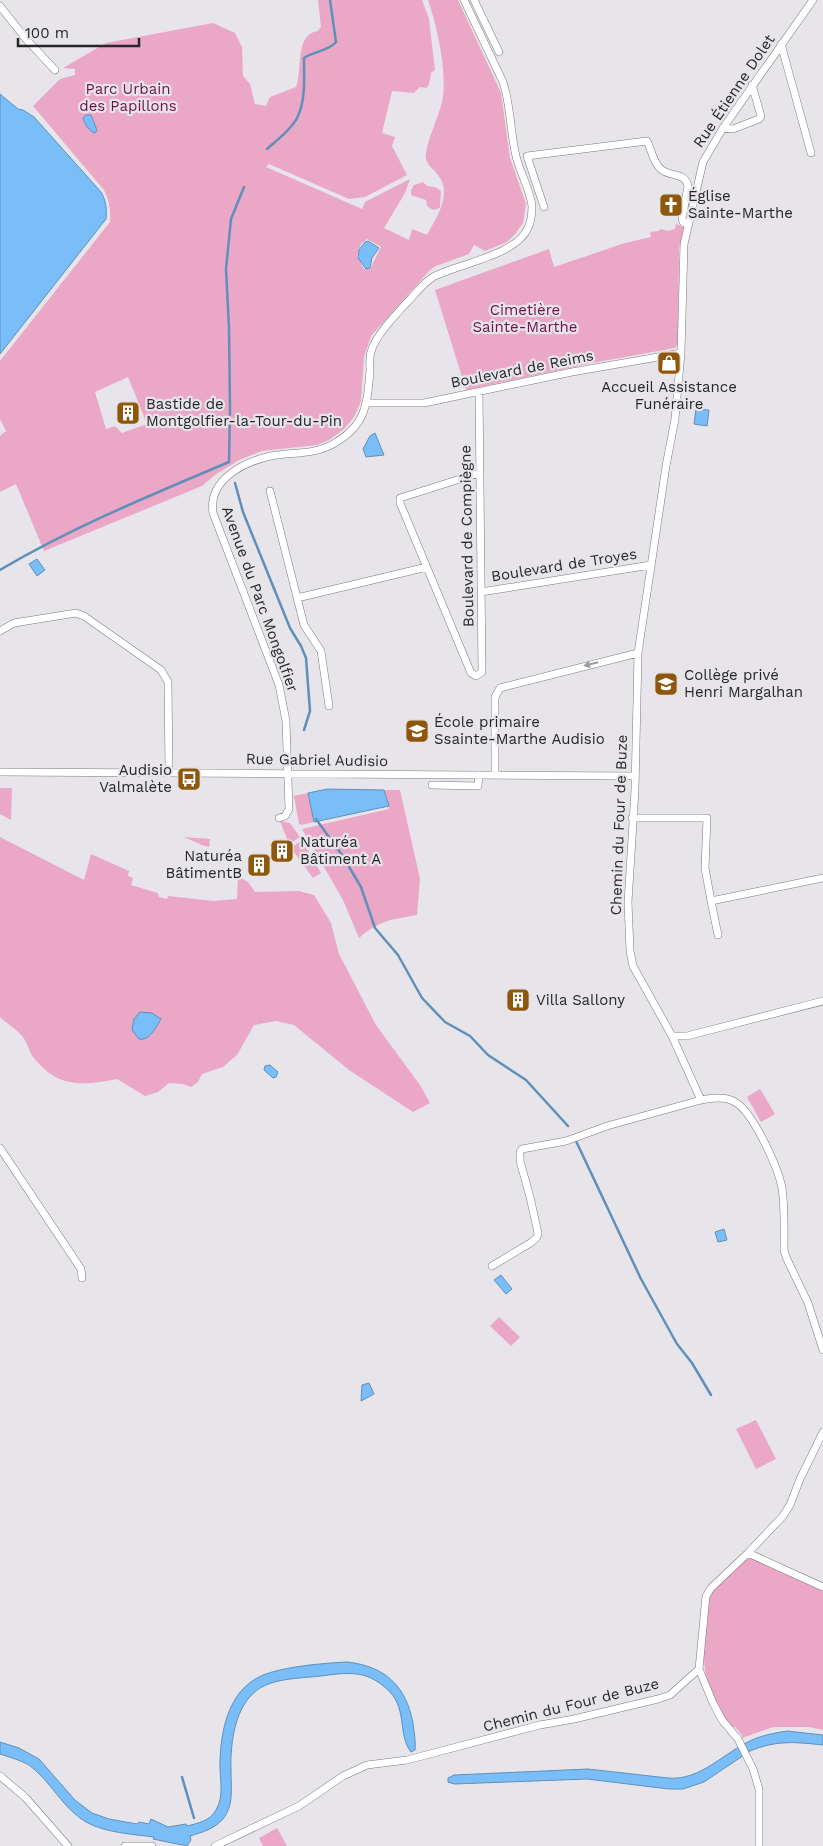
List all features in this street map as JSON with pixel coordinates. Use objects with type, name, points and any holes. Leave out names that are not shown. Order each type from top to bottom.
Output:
[{"type":"street","name":"Avenue du Parc Mongolfier","points":[[279,818],[285,816],[289,809],[286,721],[279,685],[213,514],[212,505],[216,488],[222,480],[233,472],[272,456],[326,448],[344,438],[359,422],[367,403],[371,352],[382,334],[412,298],[432,278],[514,245],[528,229],[532,214],[529,195],[516,156],[507,94],[464,0]]},
{"type":"street","points":[[474,0],[499,52]]},
{"type":"street","name":"Rue Étienne Dolet","points":[[681,353],[684,244],[703,162],[752,85],[813,0]]},
{"type":"street","points":[[0,6],[26,39],[55,70]]},
{"type":"street","points":[[782,44],[811,154]]},
{"type":"street","points":[[723,128],[734,129],[759,119],[761,116],[752,85]]},
{"type":"street","points":[[544,207],[527,156],[647,141],[661,170],[687,180],[688,186],[682,219],[683,222],[688,224]]},
{"type":"street","name":"Boulevard de Reims","points":[[367,403],[424,403],[572,372],[681,353]]},
{"type":"street","name":"Chemin du Four de Buze","points":[[681,353],[675,419],[666,466],[638,653],[635,776],[628,902],[630,951],[633,966],[672,1036],[701,1100]]},
{"type":"street","name":"Boulevard de Compiègne","points":[[427,567],[471,673],[476,676],[482,672],[479,392]]},
{"type":"street","points":[[296,598],[427,567],[400,498],[479,473]]},
{"type":"street","points":[[270,491],[304,625],[321,650],[330,706]]},
{"type":"street","name":"Boulevard de Troyes","points":[[481,592],[651,565]]},
{"type":"street","points":[[0,631],[14,623],[76,613],[84,616],[161,670],[168,682],[169,773]]},
{"type":"street","points":[[495,775],[495,697],[500,688],[638,653]]},
{"type":"street","name":"Rue Gabriel Audisio","points":[[0,772],[635,776]]},
{"type":"street","points":[[432,786],[478,786],[478,775]]},
{"type":"street","points":[[632,818],[707,818],[705,868],[718,935]]},
{"type":"street","points":[[711,901],[823,878]]},
{"type":"street","points":[[672,1036],[687,1036],[823,1001]]},
{"type":"street","points":[[492,1266],[537,1237],[538,1233],[530,1197],[520,1161],[522,1149],[566,1141],[607,1126],[701,1100],[710,1098],[727,1099],[734,1101],[740,1106],[764,1142],[782,1188],[784,1250],[808,1303],[823,1350]]},
{"type":"street","points":[[0,1148],[81,1269],[82,1278]]},
{"type":"street","points":[[759,1846],[759,1789],[753,1769],[738,1739],[722,1720],[699,1669],[706,1596],[711,1588],[748,1553],[787,1511],[823,1432]]},
{"type":"street","points":[[748,1553],[823,1587]]},
{"type":"street","name":"Chemin du Four de Buze","points":[[215,1846],[296,1808],[343,1776],[367,1764],[407,1760],[540,1724],[574,1719],[658,1699],[670,1695],[699,1669]]},
{"type":"street","points":[[0,1776],[25,1797],[68,1846]]},
{"type":"street","points":[[125,1846],[152,1846]]},
{"type":"green space","name":"Parc Urbain des Papillons","points":[[318,0],[422,0],[429,19],[435,70],[431,73],[429,85],[426,88],[420,87],[414,93],[392,91],[382,133],[395,137],[392,146],[407,175],[365,197],[349,199],[269,164],[266,167],[362,209],[365,202],[410,179],[405,193],[384,228],[409,240],[412,229],[427,235],[442,206],[444,190],[438,175],[426,160],[429,140],[442,102],[444,78],[441,50],[428,0],[458,0],[501,93],[510,158],[526,204],[523,223],[507,242],[485,251],[474,245],[469,254],[430,270],[371,336],[364,357],[361,401],[354,417],[344,429],[329,440],[317,445],[262,451],[239,460],[215,475],[202,486],[44,551],[16,484],[0,492],[0,436],[6,431],[0,419],[0,361],[110,222],[110,213],[104,190],[33,106],[60,79],[75,75],[75,69],[63,68],[106,43],[213,23],[235,33],[242,47],[243,76],[250,84],[255,104],[266,106],[270,97],[296,87],[302,46],[310,34],[318,31],[321,27]],"holes":[[[367,239],[381,247],[370,269],[364,269],[357,256],[361,244]],[[128,377],[147,424],[122,433],[115,426],[106,429],[95,392]]]},
{"type":"green space","points":[[423,182],[427,186],[435,187],[441,191],[440,208],[433,210],[427,206],[426,200],[411,195],[414,185]]},
{"type":"green space","name":"Cimetière Sainte-Marthe","points":[[676,224],[684,227],[679,249],[678,344],[675,348],[592,363],[466,390],[435,290],[549,249],[554,267],[625,243],[651,237],[650,232],[659,231],[660,229],[668,231],[675,229]]},
{"type":"green space","points":[[0,788],[12,788],[11,820],[0,814]]},
{"type":"green space","points":[[384,790],[400,790],[420,879],[417,915],[379,924],[359,938],[343,900],[302,829],[389,809]]},
{"type":"green space","points":[[308,793],[314,822],[301,825],[299,824],[294,796]]},
{"type":"green space","points":[[280,821],[290,823],[300,837],[289,844]]},
{"type":"green space","points":[[0,837],[84,880],[91,854],[129,871],[128,876],[133,878],[131,885],[158,893],[159,897],[167,899],[168,896],[214,901],[237,899],[238,876],[248,882],[255,892],[299,891],[314,895],[331,923],[339,954],[376,1025],[420,1085],[430,1103],[413,1112],[349,1070],[294,1025],[276,1021],[254,1025],[237,1055],[223,1067],[202,1074],[198,1082],[191,1087],[183,1084],[169,1083],[158,1092],[145,1096],[117,1079],[82,1083],[62,1080],[52,1075],[34,1058],[21,1034],[0,1017]]},
{"type":"green space","points":[[184,837],[210,839],[209,847],[202,845]]},
{"type":"green space","points":[[302,840],[321,873],[313,878],[291,848]]},
{"type":"green space","points":[[760,1089],[775,1114],[761,1122],[747,1097]]},
{"type":"green space","points":[[499,1317],[520,1337],[511,1346],[490,1326]]},
{"type":"green space","points":[[756,1420],[776,1459],[756,1469],[736,1429]]},
{"type":"green space","points":[[746,1558],[754,1558],[819,1588],[823,1592],[823,1730],[809,1727],[773,1727],[742,1738],[742,1735],[735,1727],[731,1727],[719,1709],[707,1678],[704,1664],[705,1633],[710,1595],[712,1590]]},
{"type":"green space","points":[[277,1828],[287,1846],[263,1846],[259,1838]]},
{"type":"water","points":[[0,94],[18,109],[34,117],[101,192],[105,202],[106,219],[0,354]]},
{"type":"water","points":[[86,115],[91,115],[97,130],[95,133],[89,129],[83,118]]},
{"type":"water","points":[[368,241],[379,248],[372,258],[370,268],[366,269],[358,258],[359,250]]},
{"type":"water","points":[[696,409],[709,410],[707,426],[694,424]]},
{"type":"water","points":[[375,433],[384,455],[366,457],[363,449],[370,436]]},
{"type":"water","points":[[37,559],[45,570],[37,576],[29,564]]},
{"type":"water","points":[[327,789],[384,790],[389,806],[314,822],[308,793]]},
{"type":"water","points":[[140,1012],[152,1013],[161,1019],[152,1033],[143,1039],[139,1039],[132,1030],[134,1019]]},
{"type":"water","points":[[270,1065],[278,1072],[276,1077],[273,1078],[264,1070],[265,1066]]},
{"type":"water","points":[[724,1229],[727,1240],[718,1242],[715,1232]]},
{"type":"water","points":[[501,1275],[512,1289],[506,1294],[494,1280]]},
{"type":"water","points":[[369,1383],[374,1394],[361,1401],[362,1385]]},
{"type":"water","points":[[347,1662],[360,1664],[383,1673],[399,1688],[410,1710],[415,1750],[411,1752],[407,1746],[399,1707],[395,1699],[382,1685],[366,1676],[341,1674],[286,1680],[266,1685],[247,1700],[236,1722],[231,1760],[231,1796],[227,1814],[212,1828],[190,1836],[191,1840],[187,1846],[153,1839],[154,1837],[111,1831],[94,1826],[70,1809],[37,1771],[29,1765],[0,1754],[0,1742],[19,1748],[39,1759],[75,1800],[92,1813],[109,1819],[137,1824],[139,1822],[149,1824],[151,1819],[168,1827],[191,1825],[210,1817],[219,1804],[221,1792],[221,1749],[224,1726],[233,1703],[247,1685],[265,1674],[288,1668]]},
{"type":"water","points":[[787,1731],[823,1735],[823,1745],[778,1743],[760,1747],[750,1751],[704,1782],[683,1789],[587,1779],[454,1784],[448,1782],[448,1778],[454,1775],[588,1769],[680,1778],[712,1765],[752,1740],[765,1735]]},
{"type":"waterway","points":[[267,149],[291,127],[300,111],[304,89],[304,58],[336,42],[330,0]]},
{"type":"waterway","points":[[0,570],[84,526],[229,462],[229,328],[226,269],[231,219],[244,187]]},
{"type":"waterway","points":[[235,483],[243,512],[290,628],[306,658],[310,711],[304,730]]},
{"type":"waterway","points":[[316,819],[342,855],[361,887],[375,928],[398,955],[422,998],[445,1022],[470,1036],[488,1055],[526,1080],[568,1126]]},
{"type":"waterway","points":[[576,1141],[641,1279],[677,1344],[692,1363],[711,1395]]},
{"type":"waterway","points":[[182,1777],[194,1818]]},
{"type":"place","name":"Église Sainte-Marthe","points":[[671,205]]},
{"type":"place","name":"Accueil Assistance Funéraire","points":[[669,363]]},
{"type":"place","name":"Bastide de Montgolfier-la-Tour-du-Pin","points":[[128,413]]},
{"type":"place","name":"Collège privé Henri Margalhan","points":[[666,684]]},
{"type":"place","name":"École primaire Ssainte-Marthe Audisio","points":[[417,731]]},
{"type":"place","name":"Audisio Valmalète","points":[[189,779]]},
{"type":"place","name":"Naturéa Bâtiment A","points":[[282,851]]},
{"type":"place","name":"Naturéa BâtimentB","points":[[259,865]]},
{"type":"place","name":"Villa Sallony","points":[[518,1000]]}]
